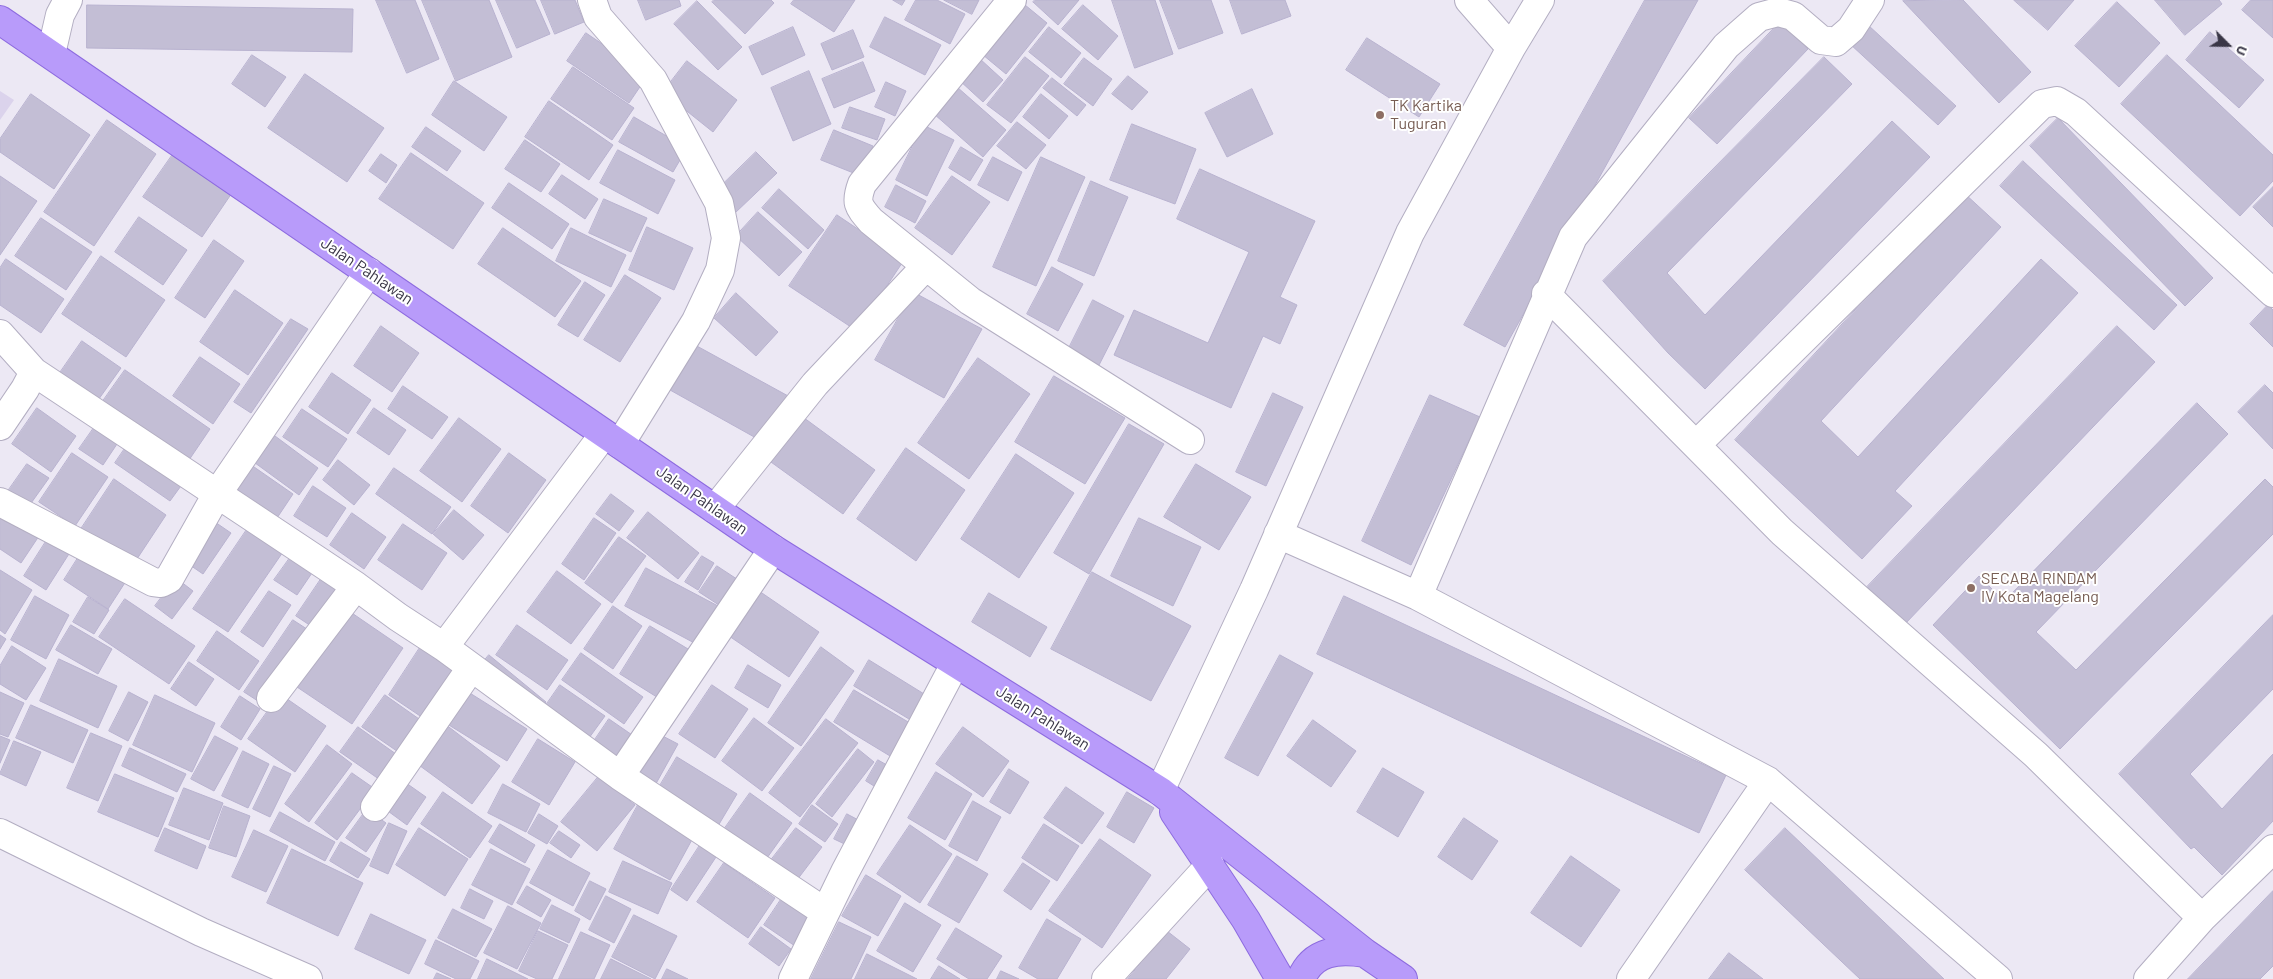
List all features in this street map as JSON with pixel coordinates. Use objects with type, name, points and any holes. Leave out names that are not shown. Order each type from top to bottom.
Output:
[{"type":"main road","name":"Jalan Pahlawan","points":[[0,20],[773,549],[1160,791],[1365,953],[1403,979]]},
{"type":"main road","points":[[1160,791],[1246,920],[1280,979]]},
{"type":"main road","points":[[1301,979],[1315,961],[1330,951],[1344,950],[1365,953]]},
{"type":"street","points":[[51,54],[60,15],[68,0]]},
{"type":"street","points":[[444,647],[612,439],[696,321],[720,270],[726,238],[719,203],[653,80],[598,17],[592,0]]},
{"type":"street","points":[[1012,0],[870,173],[862,184],[857,197],[859,208],[871,221],[970,301],[1190,440]]},
{"type":"street","points":[[1469,0],[1510,48]]},
{"type":"street","points":[[1160,791],[1278,534],[1410,233],[1510,48],[1540,0]]},
{"type":"street","points":[[1418,596],[1546,294],[1573,237],[1726,46],[1760,17],[1778,12],[1793,16],[1821,40],[1836,42],[1851,29],[1870,0]]},
{"type":"street","points":[[1696,445],[2042,104],[2057,101],[2076,112],[2273,293]]},
{"type":"street","points":[[715,509],[815,384],[926,266]]},
{"type":"street","points":[[0,502],[152,582],[161,583],[169,579],[217,494],[369,272]]},
{"type":"street","points":[[1546,294],[1782,532],[2036,755],[2202,918]]},
{"type":"street","points":[[0,334],[34,372],[356,586],[398,617],[444,647],[620,776],[825,912]]},
{"type":"street","points":[[0,426],[34,372]]},
{"type":"street","points":[[1278,534],[1418,596],[1768,781],[1998,979]]},
{"type":"street","points":[[620,776],[773,549]]},
{"type":"street","points":[[271,698],[356,586]]},
{"type":"street","points":[[793,979],[825,912],[955,664]]},
{"type":"street","points":[[375,807],[471,668]]},
{"type":"street","points":[[1631,979],[1768,781]]},
{"type":"street","points":[[0,833],[201,932],[308,979]]},
{"type":"street","points":[[2148,979],[2202,918],[2273,849]]},
{"type":"street","points":[[1106,979],[1210,865]]},
{"type":"shaded area","points":[[0,91],[14,100],[0,120]]},
{"type":"building","points":[[376,0],[415,0],[439,59],[407,73]]},
{"type":"building","points":[[422,0],[489,0],[512,57],[456,81]]},
{"type":"building","points":[[496,0],[535,0],[550,34],[517,48]]},
{"type":"building","points":[[541,0],[575,0],[584,22],[555,34]]},
{"type":"building","points":[[638,0],[679,0],[681,6],[646,20]]},
{"type":"building","points":[[714,0],[771,0],[774,3],[745,34],[712,2]]},
{"type":"building","points":[[794,0],[855,0],[834,32],[791,4]]},
{"type":"building","points":[[893,0],[905,0],[902,5]]},
{"type":"building","points":[[916,0],[937,0],[965,14],[950,44],[905,20]]},
{"type":"building","points":[[944,0],[979,0],[972,14]]},
{"type":"building","points":[[1019,0],[1047,23],[1006,74],[977,50]]},
{"type":"building","points":[[1035,0],[1079,0],[1058,25],[1033,2]]},
{"type":"building","points":[[1112,0],[1155,0],[1173,54],[1135,68]]},
{"type":"building","points":[[1160,0],[1211,0],[1223,33],[1179,49]]},
{"type":"building","points":[[1230,0],[1285,0],[1291,16],[1242,34]]},
{"type":"building","points":[[1645,0],[1698,0],[1505,347],[1464,325]]},
{"type":"building","points":[[1963,0],[2031,72],[1999,103],[1903,1]]},
{"type":"building","points":[[2014,0],[2074,0],[2048,30]]},
{"type":"building","points":[[2155,0],[2219,0],[2222,4],[2185,35]]},
{"type":"building","points":[[2251,0],[2273,0],[2273,38],[2242,10]]},
{"type":"building","points":[[697,1],[742,47],[718,70],[674,24]]},
{"type":"building","points":[[2117,2],[2160,43],[2119,87],[2075,46]]},
{"type":"building","points":[[87,5],[353,9],[352,52],[87,48]]},
{"type":"building","points":[[1083,5],[1118,36],[1098,60],[1062,29]]},
{"type":"building","points":[[885,17],[941,45],[925,75],[870,47]]},
{"type":"building","points":[[1780,22],[1808,49],[1717,144],[1689,118]]},
{"type":"building","points":[[1868,25],[1956,106],[1938,125],[1850,44]]},
{"type":"building","points":[[793,27],[805,55],[762,75],[749,47]]},
{"type":"building","points":[[1049,27],[1081,53],[1061,78],[1029,52]]},
{"type":"building","points":[[853,30],[864,57],[832,70],[821,44]]},
{"type":"building","points":[[2210,32],[2264,80],[2239,108],[2186,60]]},
{"type":"building","points":[[586,33],[648,75],[629,103],[567,61]]},
{"type":"building","points":[[1367,38],[1440,84],[1419,117],[1346,70]]},
{"type":"building","points":[[252,55],[286,77],[265,107],[232,84]]},
{"type":"building","points":[[2167,55],[2273,155],[2273,181],[2240,216],[2121,104]]},
{"type":"building","points":[[1025,57],[1049,76],[1011,123],[987,105]]},
{"type":"building","points":[[1824,57],[1852,84],[1667,273],[1705,315],[1892,121],[1930,157],[1705,389],[1668,353],[1603,281]]},
{"type":"building","points":[[979,58],[1003,80],[983,102],[959,80]]},
{"type":"building","points":[[1084,58],[1112,79],[1093,106],[1064,84]]},
{"type":"building","points":[[687,61],[737,100],[713,132],[663,92]]},
{"type":"building","points":[[863,62],[875,91],[834,108],[822,79]]},
{"type":"building","points":[[573,67],[634,108],[612,140],[551,99]]},
{"type":"building","points":[[809,71],[831,124],[793,141],[771,88]]},
{"type":"building","points":[[305,74],[384,128],[347,182],[268,128]]},
{"type":"building","points":[[1128,76],[1148,92],[1132,110],[1112,94]]},
{"type":"building","points":[[1052,78],[1086,105],[1077,116],[1043,88]]},
{"type":"building","points":[[454,81],[507,117],[484,151],[432,115]]},
{"type":"building","points":[[886,82],[906,91],[895,116],[875,107]]},
{"type":"building","points":[[957,87],[1006,130],[983,157],[934,114]]},
{"type":"building","points":[[1252,89],[1273,134],[1227,157],[1205,113]]},
{"type":"building","points":[[31,94],[90,135],[54,189],[0,152],[0,139]]},
{"type":"building","points":[[1041,94],[1068,116],[1049,139],[1023,117]]},
{"type":"building","points":[[549,101],[613,145],[589,180],[525,137]]},
{"type":"building","points":[[850,107],[885,119],[877,140],[842,128]]},
{"type":"building","points":[[634,117],[687,148],[673,172],[619,142]]},
{"type":"building","points":[[2058,118],[2213,278],[2185,306],[2030,146]]},
{"type":"building","points":[[107,120],[156,154],[94,246],[44,212]]},
{"type":"building","points":[[1017,122],[1046,145],[1026,169],[997,146]]},
{"type":"building","points":[[1132,124],[1196,149],[1175,204],[1110,180]]},
{"type":"building","points":[[923,125],[954,140],[927,196],[896,180]]},
{"type":"building","points":[[426,127],[461,151],[447,171],[412,147]]},
{"type":"building","points":[[834,130],[873,146],[861,176],[821,160]]},
{"type":"building","points":[[525,140],[560,164],[541,192],[505,169]]},
{"type":"building","points":[[178,147],[236,187],[202,237],[143,197]]},
{"type":"building","points":[[961,147],[983,160],[970,181],[949,168]]},
{"type":"building","points":[[618,150],[675,180],[658,214],[600,183]]},
{"type":"building","points":[[756,152],[777,173],[735,213],[715,192]]},
{"type":"building","points":[[411,153],[484,203],[453,249],[379,199]]},
{"type":"building","points":[[381,154],[397,165],[386,183],[369,171]]},
{"type":"building","points":[[993,157],[1022,172],[1008,201],[978,185]]},
{"type":"building","points":[[1041,157],[1085,177],[1036,286],[993,267]]},
{"type":"building","points":[[2023,161],[2177,305],[2154,330],[2000,186]]},
{"type":"building","points":[[1200,169],[1315,221],[1280,297],[1297,305],[1280,344],[1263,336],[1231,408],[1114,355],[1134,310],[1208,343],[1249,252],[1177,219]]},
{"type":"building","points":[[562,175],[598,199],[585,219],[549,194]]},
{"type":"building","points":[[0,176],[37,201],[0,255]]},
{"type":"building","points":[[952,176],[990,202],[952,255],[915,228]]},
{"type":"building","points":[[1091,181],[1128,197],[1094,276],[1058,261]]},
{"type":"building","points":[[509,183],[569,224],[552,249],[492,208]]},
{"type":"building","points":[[896,185],[926,201],[915,223],[885,207]]},
{"type":"building","points":[[2273,187],[2273,227],[2253,207]]},
{"type":"building","points":[[779,189],[824,230],[808,249],[762,208]]},
{"type":"building","points":[[1964,193],[2001,227],[1821,421],[1858,457],[2041,259],[2078,293],[1895,491],[1912,506],[1862,559],[1735,440]]},
{"type":"building","points":[[604,199],[647,218],[631,252],[589,233]]},
{"type":"building","points":[[758,212],[802,252],[779,276],[736,236]]},
{"type":"building","points":[[837,215],[904,260],[857,331],[789,286]]},
{"type":"building","points":[[139,217],[187,250],[163,285],[115,252]]},
{"type":"building","points":[[41,218],[92,252],[66,290],[15,256]]},
{"type":"building","points":[[647,227],[693,248],[674,290],[629,270]]},
{"type":"building","points":[[503,228],[581,281],[555,317],[478,264]]},
{"type":"building","points":[[571,228],[626,255],[611,287],[556,261]]},
{"type":"building","points":[[214,240],[244,261],[205,318],[175,298]]},
{"type":"building","points":[[101,256],[165,300],[126,357],[62,314]]},
{"type":"building","points":[[6,259],[64,299],[41,333],[0,305],[0,268]]},
{"type":"building","points":[[1052,267],[1083,284],[1058,331],[1027,314]]},
{"type":"building","points":[[625,275],[661,298],[620,362],[584,340]]},
{"type":"building","points":[[585,282],[605,295],[578,337],[558,325]]},
{"type":"building","points":[[235,290],[283,323],[248,375],[200,342]]},
{"type":"building","points":[[913,292],[982,329],[944,398],[875,360]]},
{"type":"building","points":[[736,293],[778,332],[756,356],[714,318]]},
{"type":"building","points":[[1093,300],[1124,316],[1096,371],[1065,356]]},
{"type":"building","points":[[2268,305],[2273,310],[2273,347],[2250,324]]},
{"type":"building","points":[[291,319],[308,329],[251,413],[234,402]]},
{"type":"building","points":[[381,326],[419,353],[392,392],[354,366]]},
{"type":"building","points":[[2117,326],[2155,362],[1905,624],[1867,587]]},
{"type":"building","points":[[82,341],[121,368],[96,403],[57,377]]},
{"type":"building","points":[[695,345],[790,397],[765,443],[670,390]]},
{"type":"building","points":[[200,357],[240,384],[213,424],[173,396]]},
{"type":"building","points":[[978,358],[1030,394],[969,479],[918,443]]},
{"type":"building","points":[[125,370],[210,429],[189,460],[103,401]]},
{"type":"building","points":[[332,373],[371,400],[348,434],[309,407]]},
{"type":"building","points":[[1054,376],[1125,418],[1085,484],[1015,442]]},
{"type":"building","points":[[2265,385],[2273,393],[2273,449],[2238,412]]},
{"type":"building","points":[[403,386],[448,417],[432,439],[388,409]]},
{"type":"building","points":[[1273,393],[1303,407],[1266,486],[1236,472]]},
{"type":"building","points":[[1430,395],[1480,417],[1411,565],[1362,541]]},
{"type":"building","points":[[2197,403],[2228,434],[2036,632],[2076,670],[2265,479],[2273,487],[2273,534],[2060,749],[1933,625],[1979,576],[2004,601]]},
{"type":"building","points":[[37,408],[76,436],[51,472],[12,444]]},
{"type":"building","points":[[374,408],[406,430],[389,455],[357,433]]},
{"type":"building","points":[[302,409],[347,439],[328,467],[283,437]]},
{"type":"building","points":[[796,412],[875,470],[843,514],[764,457]]},
{"type":"building","points":[[459,418],[501,449],[462,502],[420,471]]},
{"type":"building","points":[[98,422],[121,438],[103,465],[79,449]]},
{"type":"building","points":[[1129,424],[1164,444],[1089,574],[1054,553]]},
{"type":"building","points":[[271,433],[318,468],[299,495],[251,460]]},
{"type":"building","points":[[130,441],[186,479],[170,501],[115,463]]},
{"type":"building","points":[[906,448],[965,490],[916,561],[857,519]]},
{"type":"building","points":[[72,453],[108,477],[75,526],[39,502]]},
{"type":"building","points":[[509,453],[546,480],[508,533],[471,506]]},
{"type":"building","points":[[1016,454],[1074,493],[1019,578],[961,539]]},
{"type":"building","points":[[244,460],[293,494],[271,527],[221,493]]},
{"type":"building","points":[[338,460],[370,485],[354,505],[323,480]]},
{"type":"building","points":[[27,464],[49,478],[29,506],[8,491]]},
{"type":"building","points":[[1196,464],[1251,497],[1219,550],[1164,517]]},
{"type":"building","points":[[394,468],[451,507],[432,534],[376,494]]},
{"type":"building","points":[[114,479],[166,515],[133,565],[81,529]]},
{"type":"building","points":[[313,486],[346,508],[327,537],[294,516]]},
{"type":"building","points":[[611,494],[634,511],[619,531],[596,514]]},
{"type":"building","points":[[0,506],[41,533],[21,563],[0,549]]},
{"type":"building","points":[[454,510],[484,535],[463,560],[433,534]]},
{"type":"building","points":[[648,512],[699,553],[678,579],[627,538]]},
{"type":"building","points":[[352,513],[386,537],[364,569],[330,545]]},
{"type":"building","points":[[594,518],[616,533],[584,580],[562,564]]},
{"type":"building","points":[[1139,518],[1201,547],[1173,606],[1111,576]]},
{"type":"building","points":[[212,520],[231,533],[203,574],[184,561]]},
{"type":"building","points":[[403,524],[447,553],[422,590],[378,560]]},
{"type":"building","points":[[250,525],[285,549],[228,632],[193,609]]},
{"type":"building","points":[[52,532],[74,546],[46,590],[24,576]]},
{"type":"building","points":[[619,537],[646,556],[612,603],[585,583]]},
{"type":"building","points":[[83,550],[128,578],[108,609],[64,580]]},
{"type":"building","points":[[292,555],[314,570],[297,595],[274,580]]},
{"type":"building","points":[[702,556],[714,563],[698,590],[685,582]]},
{"type":"building","points":[[717,566],[746,585],[728,611],[699,592]]},
{"type":"building","points":[[646,568],[720,607],[700,646],[625,606]]},
{"type":"building","points":[[0,570],[32,590],[5,634],[0,630]]},
{"type":"building","points":[[557,571],[601,604],[571,644],[527,612]]},
{"type":"building","points":[[1092,572],[1191,626],[1151,701],[1051,649]]},
{"type":"building","points":[[176,578],[193,591],[172,619],[155,606]]},
{"type":"building","points":[[321,579],[345,595],[320,632],[296,616]]},
{"type":"building","points":[[269,591],[291,605],[263,647],[241,632]]},
{"type":"building","points":[[759,591],[819,632],[789,677],[729,636]]},
{"type":"building","points":[[989,593],[1047,627],[1030,657],[972,622]]},
{"type":"building","points":[[35,596],[69,615],[46,659],[11,640]]},
{"type":"building","points":[[1344,596],[1726,775],[1699,833],[1317,654]]},
{"type":"building","points":[[88,597],[109,610],[94,634],[73,622]]},
{"type":"building","points":[[125,599],[195,646],[169,684],[99,637]]},
{"type":"building","points":[[613,606],[642,626],[613,669],[584,649]]},
{"type":"building","points":[[346,609],[403,648],[352,724],[294,685]]},
{"type":"building","points":[[2273,615],[2273,689],[2190,774],[2222,809],[2273,754],[2273,821],[2222,875],[2194,847],[2191,849],[2119,774]]},
{"type":"building","points":[[293,620],[310,631],[261,703],[244,692]]},
{"type":"building","points":[[71,625],[112,649],[98,674],[56,650]]},
{"type":"building","points":[[517,625],[568,660],[547,690],[496,655]]},
{"type":"building","points":[[650,626],[698,655],[668,704],[620,674]]},
{"type":"building","points":[[217,631],[259,661],[239,690],[197,661]]},
{"type":"building","points":[[0,635],[6,639],[0,649]]},
{"type":"building","points":[[12,646],[46,668],[26,700],[0,684],[0,666]]},
{"type":"building","points":[[421,646],[464,676],[432,724],[389,695]]},
{"type":"building","points":[[821,647],[854,671],[801,746],[768,723]]},
{"type":"building","points":[[581,653],[643,697],[624,724],[562,680]]},
{"type":"building","points":[[489,655],[546,702],[537,714],[480,666]]},
{"type":"building","points":[[1280,655],[1313,673],[1258,776],[1225,758]]},
{"type":"building","points":[[59,659],[117,686],[98,728],[40,701]]},
{"type":"building","points":[[869,660],[929,697],[914,722],[854,686]]},
{"type":"building","points":[[189,662],[214,679],[196,706],[171,689]]},
{"type":"building","points":[[748,665],[781,685],[768,708],[735,688]]},
{"type":"building","points":[[560,685],[605,716],[589,738],[544,708]]},
{"type":"building","points":[[712,685],[748,709],[715,758],[679,734]]},
{"type":"building","points":[[465,690],[527,729],[507,761],[444,722]]},
{"type":"building","points":[[854,690],[915,726],[895,759],[834,722]]},
{"type":"building","points":[[0,692],[24,703],[8,737],[0,734]]},
{"type":"building","points":[[129,692],[148,702],[128,741],[109,731]]},
{"type":"building","points":[[280,694],[326,726],[295,772],[248,739]]},
{"type":"building","points":[[155,695],[215,723],[192,772],[133,745]]},
{"type":"building","points":[[385,695],[429,726],[407,758],[362,727]]},
{"type":"building","points":[[240,696],[260,709],[241,740],[221,727]]},
{"type":"building","points":[[31,705],[88,730],[73,763],[16,738]]},
{"type":"building","points":[[754,718],[794,748],[762,791],[722,761]]},
{"type":"building","points":[[609,719],[638,739],[619,767],[590,747]]},
{"type":"building","points":[[826,719],[858,743],[800,817],[769,793]]},
{"type":"building","points":[[1313,720],[1356,751],[1331,787],[1287,756]]},
{"type":"building","points":[[441,721],[500,766],[472,804],[412,760]]},
{"type":"building","points":[[358,727],[403,759],[386,784],[340,752]]},
{"type":"building","points":[[963,727],[1009,761],[983,797],[936,764]]},
{"type":"building","points":[[653,731],[678,744],[653,789],[629,774]]},
{"type":"building","points":[[91,733],[122,746],[98,801],[67,788]]},
{"type":"building","points":[[0,736],[10,740],[0,763]]},
{"type":"building","points":[[215,736],[238,748],[214,791],[191,779]]},
{"type":"building","points":[[538,739],[575,762],[549,805],[512,782]]},
{"type":"building","points":[[14,741],[41,752],[26,786],[0,774]]},
{"type":"building","points":[[327,745],[352,764],[309,822],[285,804]]},
{"type":"building","points":[[130,748],[186,774],[177,792],[122,766]]},
{"type":"building","points":[[858,749],[874,762],[832,817],[816,804]]},
{"type":"building","points":[[243,751],[269,764],[248,808],[222,796]]},
{"type":"building","points":[[677,757],[737,794],[715,831],[655,794]]},
{"type":"building","points":[[878,760],[894,769],[882,791],[866,781]]},
{"type":"building","points":[[274,766],[291,774],[270,817],[253,809]]},
{"type":"building","points":[[1383,768],[1424,792],[1398,837],[1357,812]]},
{"type":"building","points":[[1009,769],[1029,782],[1010,814],[990,802]]},
{"type":"building","points":[[936,772],[972,794],[945,840],[908,818]]},
{"type":"building","points":[[352,773],[375,789],[337,840],[315,823]]},
{"type":"building","points":[[115,774],[174,798],[158,837],[98,812]]},
{"type":"building","points":[[599,776],[635,805],[597,851],[561,822]]},
{"type":"building","points":[[399,778],[426,797],[407,825],[381,806]]},
{"type":"building","points":[[503,784],[540,804],[526,832],[488,813]]},
{"type":"building","points":[[1066,787],[1104,813],[1082,844],[1044,818]]},
{"type":"building","points":[[184,788],[223,803],[209,840],[169,825]]},
{"type":"building","points":[[443,792],[492,826],[470,858],[421,824]]},
{"type":"building","points":[[1127,792],[1154,808],[1134,843],[1107,827]]},
{"type":"building","points":[[750,793],[792,823],[762,865],[720,835]]},
{"type":"building","points":[[973,801],[1001,817],[977,861],[949,846]]},
{"type":"building","points":[[638,805],[694,836],[670,880],[614,849]]},
{"type":"building","points":[[812,805],[838,824],[825,842],[799,824]]},
{"type":"building","points":[[224,806],[250,816],[236,857],[209,848]]},
{"type":"building","points":[[367,809],[386,823],[366,852],[346,838]]},
{"type":"building","points":[[280,812],[335,842],[325,861],[270,831]]},
{"type":"building","points":[[539,814],[558,826],[547,844],[528,833]]},
{"type":"building","points":[[847,814],[866,824],[853,848],[834,839]]},
{"type":"building","points":[[1464,818],[1498,841],[1472,880],[1438,857]]},
{"type":"building","points":[[389,823],[407,831],[388,874],[370,866]]},
{"type":"building","points":[[500,824],[535,845],[525,863],[489,842]]},
{"type":"building","points":[[1044,824],[1079,846],[1057,881],[1022,858]]},
{"type":"building","points":[[910,825],[952,854],[920,903],[877,874]]},
{"type":"building","points":[[165,828],[206,846],[197,869],[155,851]]},
{"type":"building","points":[[419,828],[468,859],[445,896],[396,865]]},
{"type":"building","points":[[796,828],[822,847],[794,884],[768,864]]},
{"type":"building","points":[[1785,828],[1944,979],[1860,979],[1745,870]]},
{"type":"building","points":[[254,830],[288,846],[266,892],[232,877]]},
{"type":"building","points":[[559,831],[580,845],[571,858],[550,843]]},
{"type":"building","points":[[1100,839],[1151,875],[1102,948],[1049,911]]},
{"type":"building","points":[[341,842],[370,859],[358,878],[330,861]]},
{"type":"building","points":[[702,842],[718,854],[687,901],[671,890]]},
{"type":"building","points":[[292,849],[363,883],[338,936],[267,903]]},
{"type":"building","points":[[491,849],[530,869],[512,905],[472,885]]},
{"type":"building","points":[[548,850],[590,873],[573,906],[530,883]]},
{"type":"building","points":[[957,856],[988,874],[959,923],[928,905]]},
{"type":"building","points":[[1571,856],[1620,890],[1581,947],[1531,913]]},
{"type":"building","points":[[623,861],[672,883],[658,914],[609,892]]},
{"type":"building","points":[[724,863],[775,898],[748,938],[697,902]]},
{"type":"building","points":[[1023,863],[1050,881],[1031,910],[1004,891]]},
{"type":"building","points":[[866,875],[901,896],[878,936],[842,916]]},
{"type":"building","points":[[590,881],[606,889],[590,920],[575,911]]},
{"type":"building","points":[[527,886],[551,900],[541,917],[517,903]]},
{"type":"building","points":[[470,889],[493,901],[484,919],[461,908]]},
{"type":"building","points":[[2273,891],[2273,966],[2260,979],[2188,979]]},
{"type":"building","points":[[784,895],[815,917],[795,946],[764,925]]},
{"type":"building","points":[[606,896],[631,909],[614,943],[589,930]]},
{"type":"building","points":[[905,903],[941,925],[913,972],[877,951]]},
{"type":"building","points":[[552,905],[580,919],[569,943],[540,929]]},
{"type":"building","points":[[508,906],[541,923],[517,969],[484,953]]},
{"type":"building","points":[[453,909],[492,929],[476,957],[438,938]]},
{"type":"building","points":[[371,914],[426,940],[409,974],[355,949]]},
{"type":"building","points":[[634,915],[677,936],[655,979],[612,957]]},
{"type":"building","points":[[1047,919],[1081,939],[1057,979],[1038,979],[1019,968]]},
{"type":"building","points":[[839,922],[871,937],[851,979],[811,979]]},
{"type":"building","points":[[761,927],[791,949],[779,966],[749,944]]},
{"type":"building","points":[[956,928],[1002,956],[987,979],[969,979],[937,959]]},
{"type":"building","points":[[538,931],[568,945],[552,979],[537,979],[519,971]]},
{"type":"building","points":[[1167,931],[1190,949],[1166,979],[1128,979]]},
{"type":"building","points":[[581,932],[610,945],[594,979],[559,979]]},
{"type":"building","points":[[436,940],[479,961],[470,979],[456,979],[425,964]]},
{"type":"building","points":[[1729,953],[1763,979],[1709,979]]},
{"type":"building","points":[[867,954],[917,979],[855,979]]},
{"type":"building","points":[[487,959],[528,979],[478,979]]},
{"type":"building","points":[[611,959],[651,979],[601,979]]},
{"type":"building","points":[[939,966],[960,979],[931,979]]},
{"type":"building","points":[[667,969],[688,979],[662,979]]},
{"type":"building","points":[[1001,971],[1019,979],[997,979]]},
{"type":"building","points":[[437,973],[451,979],[434,979]]},
{"type":"place","name":"TK Kartika Tuguran","points":[[1380,115]]},
{"type":"place","name":"SECABA RINDAM IV Kota Magelang","points":[[1971,588]]}]
